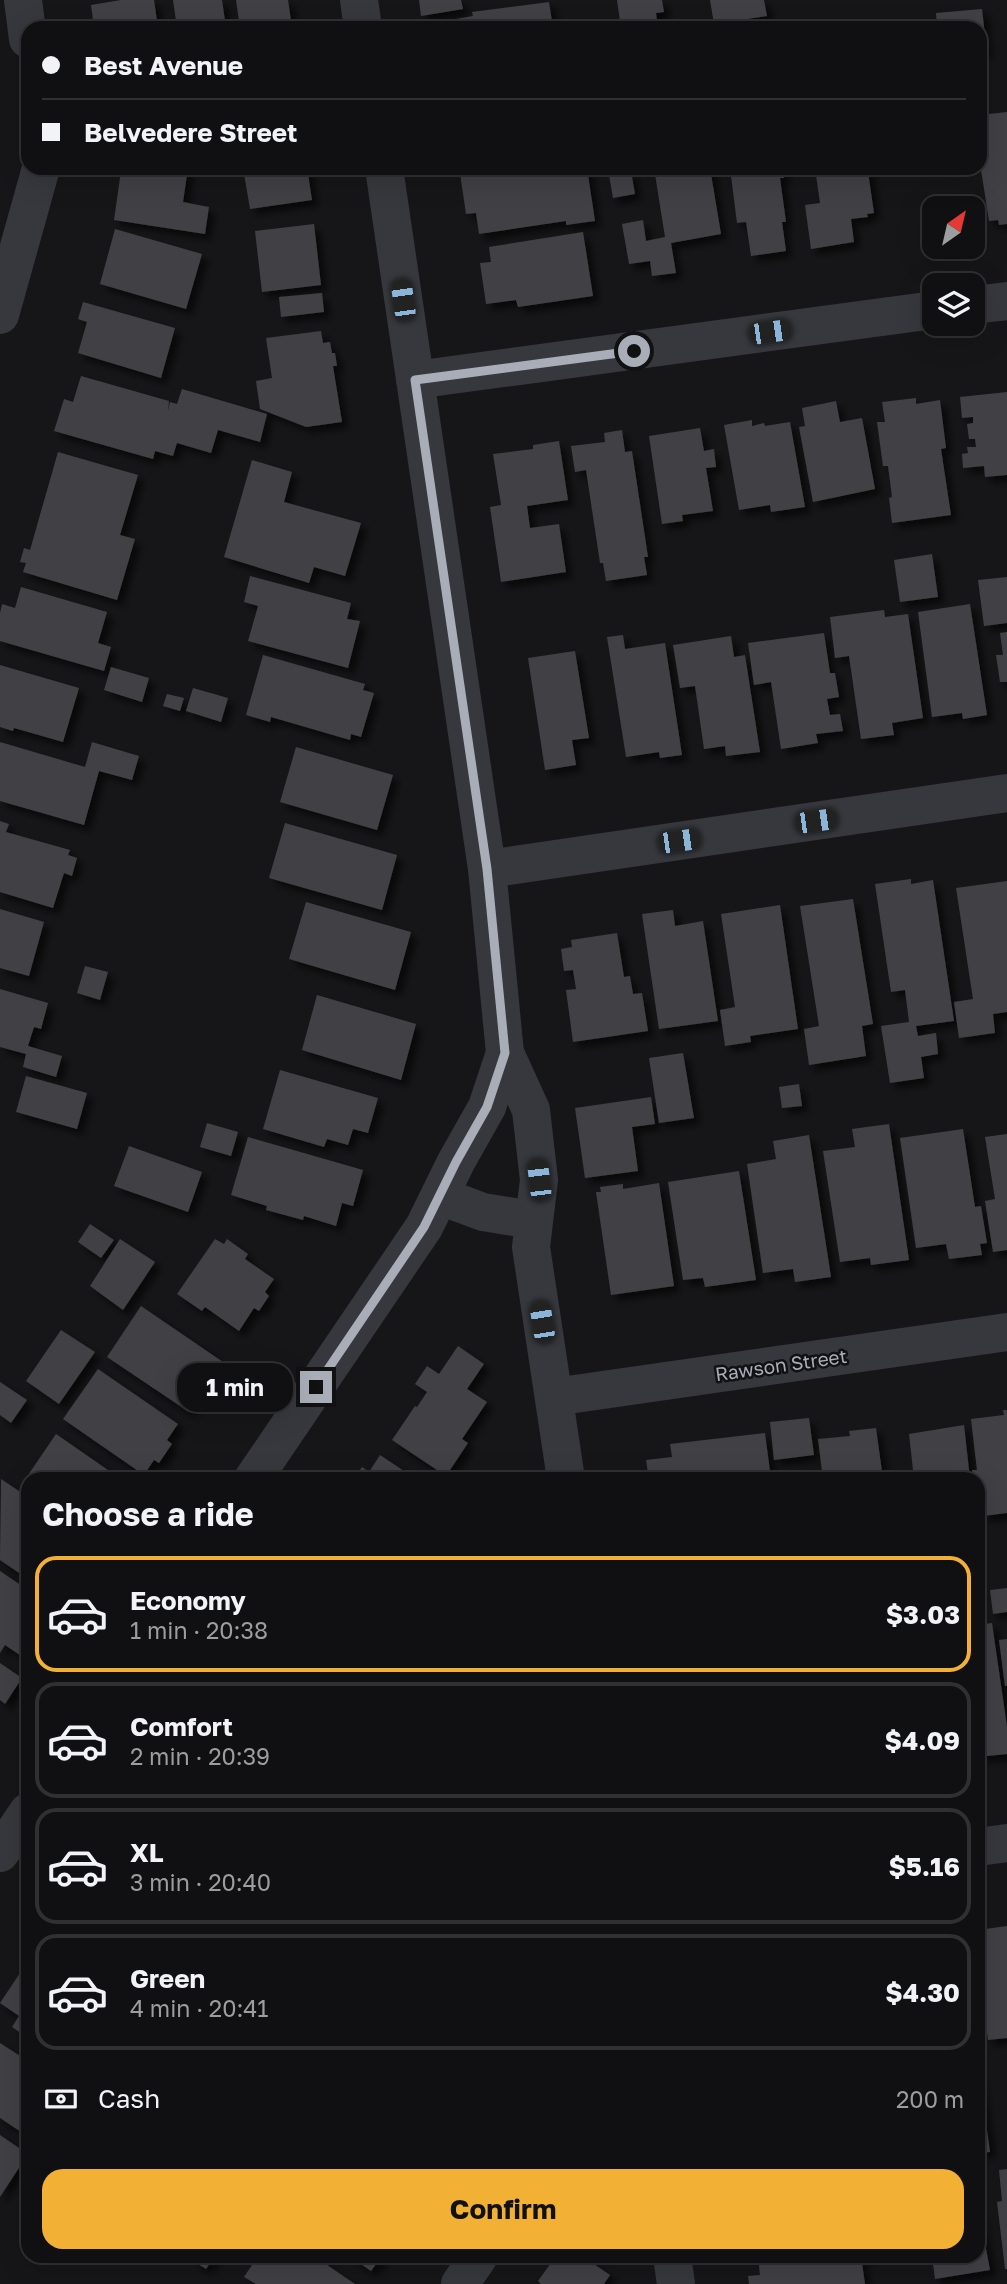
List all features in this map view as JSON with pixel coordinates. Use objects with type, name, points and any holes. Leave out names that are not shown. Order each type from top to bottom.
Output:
[{"type":"street","points":[[23,0],[26,21]]},
{"type":"street","points":[[359,0],[362,21]]},
{"type":"street","points":[[0,315],[39,175]]},
{"type":"street","points":[[385,175],[487,869],[505,1053],[531,1110],[539,1180],[531,1247],[565,1472]]},
{"type":"street","points":[[985,304],[1007,301]]},
{"type":"street","points":[[415,380],[922,312]]},
{"type":"street","points":[[487,869],[1007,793]]},
{"type":"street","points":[[258,1472],[424,1227],[487,1107],[505,1053]]},
{"type":"street","points":[[440,1196],[482,1212],[533,1220]]},
{"type":"street","name":"Rawson Street","points":[[554,1397],[1007,1332]]},
{"type":"street","points":[[0,1853],[21,1822]]},
{"type":"street","points":[[985,1846],[1007,1843]]},
{"type":"street","points":[[460,2284],[474,2263]]},
{"type":"street","points":[[673,2263],[676,2284]]},
{"type":"building","points":[[121,0],[154,0],[157,21],[93,21],[91,5]]},
{"type":"building","points":[[173,0],[222,0],[225,21],[176,21]]},
{"type":"building","points":[[236,0],[288,0],[291,21],[239,21]]},
{"type":"building","points":[[419,0],[461,0],[463,9],[421,16]]},
{"type":"building","points":[[617,0],[662,0],[664,12],[656,13],[657,21],[620,21]]},
{"type":"building","points":[[710,0],[764,0],[767,16],[714,21]]},
{"type":"building","points":[[549,2],[552,21],[451,21],[473,16],[472,12]]},
{"type":"building","points":[[982,9],[983,21],[937,21],[936,13]]},
{"type":"building","points":[[1007,112],[1007,224],[999,225],[998,220],[989,221],[982,175],[987,175],[987,114]]},
{"type":"building","points":[[120,175],[187,175],[183,202],[209,207],[205,234],[114,220]]},
{"type":"building","points":[[244,175],[308,175],[312,200],[250,209]]},
{"type":"building","points":[[460,175],[588,175],[595,221],[566,225],[566,221],[479,234],[476,213],[466,214]]},
{"type":"building","points":[[609,175],[632,175],[635,194],[613,198]]},
{"type":"building","points":[[655,175],[711,175],[721,234],[671,243],[676,273],[652,276],[650,261],[629,264],[622,224],[643,220],[646,241],[665,237]]},
{"type":"building","points":[[731,175],[783,175],[784,178],[780,178],[786,222],[782,222],[786,251],[751,256],[746,222],[737,223]]},
{"type":"building","points":[[816,175],[868,175],[874,213],[867,214],[868,217],[851,219],[854,242],[811,249],[805,205],[820,203]]},
{"type":"building","points":[[314,224],[321,285],[262,292],[255,231]]},
{"type":"building","points":[[115,229],[202,254],[186,309],[100,284]]},
{"type":"building","points":[[583,232],[593,296],[518,307],[516,300],[486,304],[480,263],[491,262],[489,247]]},
{"type":"building","points":[[322,293],[324,312],[281,317],[279,297]]},
{"type":"building","points":[[83,302],[175,328],[161,378],[78,353],[87,322],[78,319]]},
{"type":"building","points":[[321,331],[323,343],[330,342],[332,353],[335,353],[337,366],[333,366],[342,422],[306,427],[260,409],[256,381],[272,378],[266,338]]},
{"type":"building","points":[[81,376],[169,401],[168,411],[170,402],[177,404],[182,389],[267,414],[260,442],[218,430],[211,453],[177,443],[173,456],[155,451],[153,459],[54,431],[64,399],[73,402]]},
{"type":"building","points":[[1007,392],[1007,475],[985,477],[984,466],[963,468],[962,454],[968,453],[967,447],[976,447],[975,439],[969,439],[967,424],[973,423],[973,417],[962,418],[960,397]]},
{"type":"building","points":[[916,398],[916,404],[940,400],[946,448],[941,449],[951,515],[892,523],[888,466],[883,466],[877,422],[885,422],[882,402]]},
{"type":"building","points":[[836,401],[840,422],[862,418],[875,489],[813,502],[799,427],[805,426],[802,408]]},
{"type":"building","points":[[752,420],[752,426],[790,422],[805,507],[771,512],[770,505],[739,510],[724,425]]},
{"type":"building","points":[[700,428],[704,451],[714,449],[716,467],[706,468],[713,511],[682,515],[683,521],[662,524],[649,436]]},
{"type":"building","points":[[622,430],[625,452],[632,451],[648,557],[644,557],[647,575],[606,581],[603,563],[600,563],[586,470],[575,472],[571,446],[605,442],[604,433]]},
{"type":"building","points":[[559,441],[568,500],[527,506],[530,528],[559,524],[566,572],[501,582],[490,507],[501,505],[493,454],[533,449],[533,445]]},
{"type":"building","points":[[58,452],[138,475],[120,535],[135,539],[117,600],[23,572],[26,563],[20,562],[24,548],[30,550]]},
{"type":"building","points":[[252,460],[292,472],[284,502],[361,523],[345,576],[314,567],[309,583],[224,557]]},
{"type":"building","points":[[932,554],[938,597],[900,602],[894,560]]},
{"type":"building","points":[[250,576],[351,603],[347,619],[360,621],[348,668],[248,641],[258,606],[244,602]]},
{"type":"building","points":[[1007,577],[1007,623],[984,626],[978,580]]},
{"type":"building","points":[[21,587],[107,612],[98,643],[111,647],[104,671],[0,641],[2,604],[15,608]]},
{"type":"building","points":[[970,604],[987,715],[963,719],[962,713],[932,717],[918,612]]},
{"type":"building","points":[[884,610],[885,617],[908,614],[923,718],[892,723],[894,735],[861,739],[849,656],[835,658],[830,617]]},
{"type":"building","points":[[1007,632],[1007,682],[1000,682],[996,655],[1003,655],[1000,633]]},
{"type":"building","points":[[824,633],[830,673],[835,673],[839,697],[827,699],[830,715],[840,714],[843,731],[816,734],[818,743],[781,749],[771,682],[754,685],[748,643]]},
{"type":"building","points":[[623,635],[625,649],[665,643],[682,755],[660,758],[659,752],[626,757],[607,637]]},
{"type":"building","points":[[731,636],[734,657],[745,655],[760,752],[726,756],[725,746],[704,749],[695,686],[680,688],[673,645]]},
{"type":"building","points":[[575,651],[589,738],[572,740],[576,765],[545,770],[528,658]]},
{"type":"building","points":[[263,655],[365,684],[363,690],[374,693],[361,737],[351,734],[350,740],[271,717],[270,722],[246,715]]},
{"type":"building","points":[[0,665],[79,688],[63,742],[14,728],[13,731],[0,727]]},
{"type":"building","points":[[111,667],[149,678],[142,702],[104,690]]},
{"type":"building","points":[[193,688],[228,698],[221,722],[186,711]]},
{"type":"building","points":[[167,694],[184,698],[180,711],[163,706]]},
{"type":"building","points":[[0,742],[85,767],[92,742],[139,756],[132,780],[99,771],[84,825],[0,801]]},
{"type":"building","points":[[296,747],[393,775],[377,830],[280,802]]},
{"type":"building","points":[[0,821],[9,824],[6,832],[70,850],[68,855],[77,858],[72,876],[64,873],[53,908],[0,892]]},
{"type":"building","points":[[285,823],[397,855],[382,910],[269,878]]},
{"type":"building","points":[[911,879],[911,884],[933,880],[954,1021],[916,1026],[918,1036],[936,1033],[938,1054],[921,1057],[924,1078],[890,1083],[881,1026],[909,1022],[905,990],[891,992],[875,884]]},
{"type":"building","points":[[1007,881],[1007,1012],[993,1014],[995,1033],[959,1038],[954,1002],[973,999],[956,888]]},
{"type":"building","points":[[853,899],[873,1024],[862,1026],[866,1056],[809,1065],[804,1029],[819,1026],[800,906]]},
{"type":"building","points":[[306,902],[411,932],[395,990],[289,959]]},
{"type":"building","points":[[780,905],[798,1029],[750,1036],[751,1042],[725,1046],[720,1010],[735,1007],[721,914]]},
{"type":"building","points":[[0,909],[44,922],[29,976],[0,968]]},
{"type":"building","points":[[673,910],[675,926],[703,921],[718,1021],[659,1029],[642,914]]},
{"type":"building","points":[[617,933],[624,977],[630,976],[633,994],[642,993],[648,1031],[573,1042],[566,990],[576,989],[573,970],[564,971],[561,949],[572,947],[571,940]]},
{"type":"building","points":[[85,966],[108,972],[100,1000],[77,993]]},
{"type":"building","points":[[0,989],[48,1003],[41,1029],[34,1027],[28,1046],[62,1056],[56,1077],[23,1067],[26,1054],[0,1047]]},
{"type":"building","points":[[317,995],[416,1024],[401,1080],[302,1050]]},
{"type":"building","points":[[683,1053],[694,1118],[659,1123],[649,1058]]},
{"type":"building","points":[[280,1070],[378,1098],[368,1133],[353,1129],[348,1145],[327,1139],[324,1147],[263,1129]]},
{"type":"building","points":[[26,1076],[87,1093],[77,1129],[16,1112]]},
{"type":"building","points":[[799,1084],[802,1106],[782,1108],[779,1087]]},
{"type":"building","points":[[651,1097],[655,1124],[632,1127],[638,1171],[585,1178],[575,1108]]},
{"type":"building","points":[[207,1123],[238,1132],[231,1156],[200,1147]]},
{"type":"building","points":[[889,1124],[909,1260],[871,1265],[870,1258],[840,1262],[823,1151],[855,1147],[852,1129]]},
{"type":"building","points":[[963,1129],[975,1207],[981,1206],[987,1243],[980,1244],[982,1255],[949,1259],[946,1244],[916,1248],[900,1138]]},
{"type":"building","points":[[1007,1134],[1007,1250],[993,1252],[985,1201],[995,1199],[985,1137]]},
{"type":"building","points":[[809,1135],[831,1277],[795,1282],[793,1269],[763,1273],[747,1164],[776,1159],[773,1141]]},
{"type":"building","points":[[248,1137],[363,1170],[353,1206],[342,1203],[336,1226],[304,1216],[303,1220],[266,1210],[267,1206],[231,1195]]},
{"type":"building","points":[[129,1146],[202,1172],[188,1212],[114,1186]]},
{"type":"building","points":[[739,1171],[756,1280],[705,1287],[703,1278],[683,1280],[668,1182]]},
{"type":"building","points":[[659,1183],[674,1286],[611,1295],[596,1192],[601,1192],[600,1187],[623,1184],[623,1189]]},
{"type":"building","points":[[90,1224],[114,1240],[101,1258],[78,1242]]},
{"type":"building","points":[[120,1239],[155,1262],[123,1310],[90,1286]]},
{"type":"building","points":[[215,1239],[224,1244],[227,1239],[248,1254],[245,1259],[274,1279],[265,1292],[269,1296],[259,1311],[254,1308],[239,1331],[205,1307],[202,1311],[177,1294]]},
{"type":"building","points":[[141,1306],[223,1362],[189,1412],[107,1357]]},
{"type":"building","points":[[61,1330],[95,1352],[59,1404],[26,1381]]},
{"type":"building","points":[[458,1346],[484,1364],[467,1389],[487,1402],[462,1439],[468,1443],[449,1472],[440,1472],[392,1440],[427,1392],[415,1384],[427,1366],[439,1374]]},
{"type":"building","points":[[98,1369],[178,1424],[167,1440],[172,1444],[159,1463],[154,1460],[146,1472],[140,1472],[63,1419]]},
{"type":"building","points":[[0,1382],[27,1400],[11,1423],[0,1415]]},
{"type":"building","points":[[1003,1410],[1007,1410],[1007,1513],[985,1516],[985,1472],[972,1472],[977,1470],[971,1419],[1004,1415]]},
{"type":"building","points":[[809,1418],[814,1455],[774,1460],[770,1422]]},
{"type":"building","points":[[964,1425],[969,1472],[913,1472],[909,1434]]},
{"type":"building","points":[[876,1428],[882,1472],[822,1472],[818,1439],[850,1436],[849,1431]]},
{"type":"building","points":[[765,1433],[770,1472],[648,1472],[646,1460],[672,1457],[670,1444]]},
{"type":"building","points":[[56,1434],[111,1472],[30,1472]]},
{"type":"building","points":[[380,1455],[406,1472],[369,1472]]},
{"type":"building","points":[[1,1479],[21,1492],[21,1574],[0,1560]]},
{"type":"building","points":[[0,1571],[21,1585],[21,1656],[5,1645],[0,1653]]},
{"type":"building","points":[[1007,1588],[1007,1612],[993,1614],[990,1590]]},
{"type":"building","points":[[992,1623],[1007,1727],[1007,1754],[985,1756],[985,1624]]},
{"type":"building","points":[[1007,1639],[1007,1686],[1005,1686],[999,1640]]},
{"type":"building","points":[[0,1663],[21,1680],[5,1704],[0,1700]]},
{"type":"building","points":[[1007,1926],[1007,2038],[988,2040],[985,2017],[985,1929]]},
{"type":"building","points":[[21,1972],[21,2033],[12,2027],[19,2016],[0,2003]]},
{"type":"building","points":[[0,2043],[21,2056],[21,2132],[0,2118]]},
{"type":"building","points":[[985,2116],[990,2152],[985,2152]]},
{"type":"building","points":[[0,2135],[21,2149],[21,2165],[0,2197]]},
{"type":"building","points":[[1007,2169],[1005,2269],[997,2202],[1002,2201],[999,2170]]},
{"type":"building","points":[[985,2243],[990,2270],[935,2279],[933,2263],[985,2263]]},
{"type":"building","points":[[196,2263],[210,2263],[206,2269]]},
{"type":"building","points":[[253,2263],[324,2263],[355,2284],[256,2284],[244,2277]]},
{"type":"building","points":[[359,2263],[377,2263],[371,2271]]},
{"type":"building","points":[[551,2263],[592,2263],[610,2275],[604,2284],[541,2284],[538,2281]]},
{"type":"building","points":[[759,2263],[862,2263],[865,2284],[749,2284],[748,2276],[760,2275]]},
{"type":"route","points":[[316,1387],[424,1227],[487,1107],[505,1053],[487,869],[415,380],[634,351]]}]
